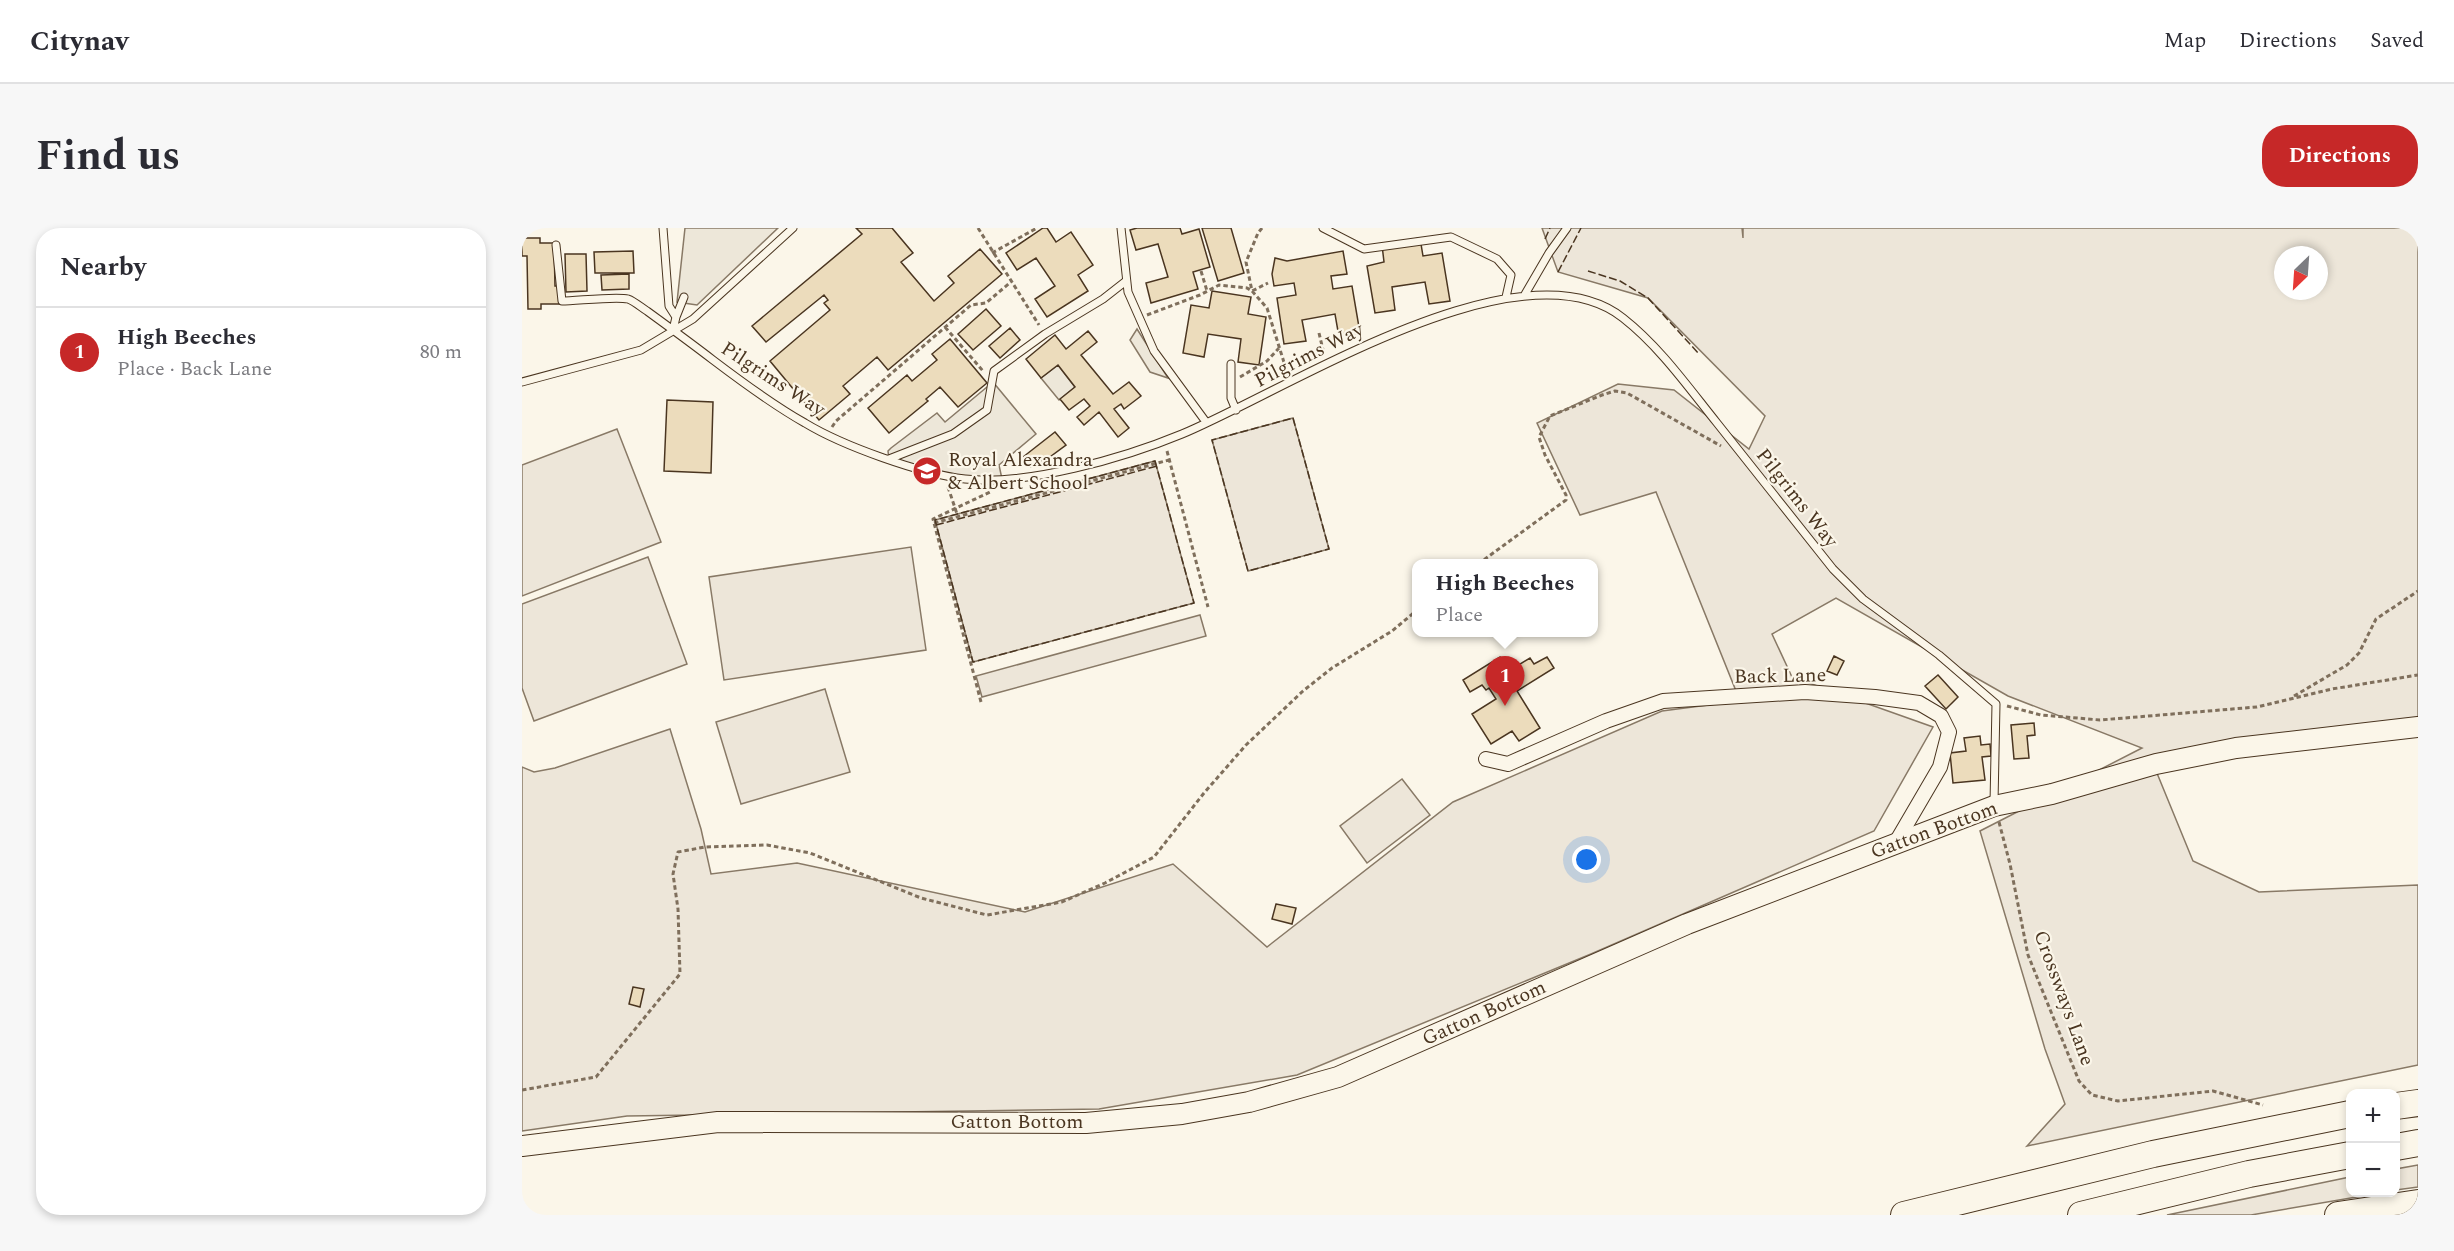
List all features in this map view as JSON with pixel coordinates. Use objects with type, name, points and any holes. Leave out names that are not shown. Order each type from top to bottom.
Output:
[{"type":"highway","points":[[2400,1106],[2418,1103]]},
{"type":"highway","points":[[1904,1215],[2154,1154],[2346,1115]]},
{"type":"highway","points":[[2400,1146],[2418,1143]]},
{"type":"highway","points":[[2081,1215],[2249,1174],[2346,1156]]},
{"type":"highway","points":[[2338,1215],[2418,1203]]},
{"type":"street","name":"Back Lane","points":[[1485,759],[1508,764],[1606,721],[1663,701],[1805,692],[1919,703],[1941,716],[1949,732],[1940,767],[1895,844]]},
{"type":"street","name":"Gatton Bottom","points":[[522,1146],[718,1122],[1086,1122],[1182,1114],[1249,1102],[1338,1077],[1687,924],[1994,806],[2052,794],[2156,764],[2236,748],[2418,727]]},
{"type":"lane","points":[[663,228],[669,306],[676,316]]},
{"type":"lane","points":[[522,382],[641,350],[693,319],[793,228]]},
{"type":"lane","points":[[1121,228],[1128,292],[1139,318],[1154,351],[1206,422]]},
{"type":"lane","points":[[1323,228],[1364,249],[1451,237],[1497,259],[1510,275],[1506,297]]},
{"type":"lane","points":[[1524,297],[1549,253],[1567,228]]},
{"type":"lane","name":"Pilgrims Way","points":[[556,245],[561,301],[630,299],[736,377],[805,423],[889,459],[945,477],[971,480],[1048,474],[1164,441],[1236,411],[1371,342],[1440,315],[1506,297],[1568,296],[1590,299],[1621,316],[1656,348],[1833,569],[1863,599],[1939,655],[1996,704]]},
{"type":"lane","points":[[889,459],[953,434],[987,410],[994,371],[1045,334],[1103,299],[1126,281]]},
{"type":"lane","points":[[673,330],[684,297]]},
{"type":"lane","points":[[1231,364],[1231,398],[1236,411]]},
{"type":"lane","points":[[1994,806],[1996,704]]},
{"type":"path","points":[[978,228],[1045,334]]},
{"type":"path","points":[[992,252],[1036,228]]},
{"type":"path","points":[[1252,291],[1246,262],[1258,232],[1262,228]]},
{"type":"path","points":[[1201,271],[1207,291]]},
{"type":"path","points":[[828,434],[836,421],[971,305],[986,303],[1012,281]]},
{"type":"path","points":[[1252,291],[1268,283]]},
{"type":"path","points":[[1139,318],[1219,285],[1247,288],[1267,308],[1291,382]]},
{"type":"path","points":[[945,327],[993,382]]},
{"type":"path","points":[[1319,333],[1326,364]]},
{"type":"path","points":[[1231,383],[1267,361],[1279,348]]},
{"type":"path","points":[[1485,559],[1566,500],[1566,495],[1545,455],[1539,436],[1550,416],[1602,395],[1615,391],[1628,393],[1747,460]]},
{"type":"path","points":[[1164,441],[1208,607]]},
{"type":"path","points":[[934,523],[1169,460]]},
{"type":"path","points":[[945,477],[958,517]]},
{"type":"path","points":[[981,702],[933,519],[992,491]]},
{"type":"path","points":[[2290,699],[2347,665],[2359,653],[2376,619],[2418,591]]},
{"type":"path","points":[[522,1090],[596,1077],[680,974],[678,909],[673,874],[678,852],[705,847],[767,845],[810,854],[921,898],[987,915],[1062,902],[1105,883],[1154,857],[1204,793],[1246,745],[1303,691],[1332,668],[1392,632],[1412,614]]},
{"type":"path","points":[[1996,704],[2041,715],[2100,720],[2257,707],[2418,675]]},
{"type":"path","name":"Crossways Lane","points":[[1994,806],[2010,864],[2028,955],[2079,1081],[2092,1095],[2118,1101],[2214,1091],[2263,1104]]},
{"type":"shaded area","points":[[685,228],[778,228],[697,305],[677,302]]},
{"type":"shaded area","points":[[1542,228],[1742,228],[1743,238],[1743,228],[2418,228],[2418,718],[2152,761],[2193,861],[2259,892],[2418,885],[2418,1065],[2027,1146],[2065,1104],[2045,1049],[1980,831],[2142,748],[2008,696],[1836,598],[1772,634],[1792,677],[1933,727],[1874,831],[1591,954],[1297,1075],[1099,1109],[627,1116],[522,1131],[522,767],[534,772],[555,768],[670,729],[701,829],[711,874],[797,863],[1025,912],[1173,864],[1267,947],[1453,802],[1662,711],[1740,701],[1656,492],[1580,515],[1537,423],[1618,384],[1674,390],[1749,449],[1765,416],[1648,298],[1558,272]]},
{"type":"shaded area","points":[[1137,329],[1168,378],[1150,372],[1130,340]]},
{"type":"shaded area","points":[[1058,365],[1075,387],[1059,400],[1041,378]]},
{"type":"shaded area","points":[[993,382],[1036,434],[999,465],[1002,479],[945,477],[889,459],[888,451],[891,448],[937,413],[945,422]]},
{"type":"shaded area","points":[[1293,418],[1329,549],[1248,571],[1212,440]]},
{"type":"shaded area","points":[[617,429],[661,542],[522,596],[522,465]]},
{"type":"shaded area","points":[[1155,461],[1194,603],[973,662],[935,520]]},
{"type":"shaded area","points":[[911,547],[926,650],[724,680],[709,577]]},
{"type":"shaded area","points":[[648,557],[687,664],[534,721],[522,688],[522,604]]},
{"type":"shaded area","points":[[1200,615],[1206,636],[982,697],[976,676]]},
{"type":"shaded area","points":[[825,689],[850,772],[741,804],[716,722]]},
{"type":"shaded area","points":[[1402,779],[1430,815],[1367,863],[1340,826]]},
{"type":"shaded area","points":[[2418,1165],[2418,1187],[2400,1189],[2400,1168]]},
{"type":"shaded area","points":[[2346,1178],[2346,1197],[2357,1197],[2251,1215],[2167,1215]]},
{"type":"building","points":[[522,228],[524,228],[524,238],[540,238],[540,243],[554,243],[555,286],[559,286],[560,304],[541,304],[541,309],[528,309],[527,256],[522,256]]},
{"type":"building","points":[[856,228],[892,228],[913,253],[901,262],[934,301],[954,283],[948,276],[980,249],[1002,274],[888,370],[877,357],[843,386],[850,394],[819,420],[770,361],[830,310],[824,303],[828,300],[824,295],[766,342],[752,326],[862,234]]},
{"type":"building","points":[[1043,228],[1047,228],[1056,242],[1071,232],[1093,265],[1078,275],[1088,291],[1047,317],[1035,299],[1055,286],[1036,258],[1017,270],[1006,253]]},
{"type":"building","points":[[1180,228],[1182,234],[1199,229],[1210,267],[1193,272],[1198,289],[1151,303],[1146,283],[1168,277],[1158,244],[1136,250],[1130,230]]},
{"type":"building","points":[[1202,228],[1231,228],[1244,273],[1218,281]]},
{"type":"building","points":[[1420,238],[1423,256],[1442,253],[1450,301],[1429,304],[1425,282],[1392,287],[1395,310],[1375,313],[1367,266],[1384,262],[1382,245]]},
{"type":"building","points":[[633,251],[634,273],[595,273],[594,252]]},
{"type":"building","points":[[1343,251],[1347,274],[1331,276],[1333,289],[1352,286],[1360,333],[1339,337],[1335,314],[1302,320],[1306,341],[1284,344],[1277,298],[1296,295],[1294,283],[1274,286],[1272,274],[1275,258],[1287,261]]},
{"type":"building","points":[[565,254],[586,254],[587,291],[566,292]]},
{"type":"building","points":[[629,274],[629,289],[602,290],[601,275]]},
{"type":"building","points":[[1212,291],[1251,297],[1248,314],[1266,317],[1259,365],[1238,362],[1241,339],[1208,334],[1204,357],[1183,353],[1191,305],[1209,308]]},
{"type":"building","points":[[986,309],[1001,326],[973,350],[958,334]]},
{"type":"building","points":[[1010,328],[1020,340],[1000,358],[989,346]]},
{"type":"building","points":[[1088,331],[1097,342],[1081,355],[1113,394],[1129,382],[1141,396],[1124,409],[1121,404],[1114,409],[1129,428],[1118,437],[1099,412],[1084,425],[1077,417],[1090,406],[1084,399],[1069,410],[1060,399],[1075,387],[1058,365],[1041,378],[1026,359],[1055,335],[1066,349]]},
{"type":"building","points":[[950,339],[987,383],[958,407],[940,387],[926,399],[928,401],[889,433],[868,408],[907,375],[912,381],[937,360],[932,354]]},
{"type":"building","points":[[667,400],[713,402],[711,473],[664,471]]},
{"type":"building","points":[[1055,432],[1066,445],[1043,462],[1041,459],[1031,467],[1023,457]]},
{"type":"building","points":[[1834,656],[1844,661],[1837,675],[1827,671]]},
{"type":"building","points":[[1500,657],[1509,671],[1530,658],[1534,664],[1547,657],[1554,668],[1517,691],[1540,728],[1519,741],[1512,731],[1491,744],[1472,714],[1496,699],[1489,688],[1486,690],[1482,685],[1470,692],[1463,680]]},
{"type":"building","points":[[1938,675],[1958,697],[1946,709],[1925,686]]},
{"type":"building","points":[[2034,723],[2035,735],[2027,736],[2029,758],[2014,759],[2011,725]]},
{"type":"building","points":[[1980,736],[1981,745],[1990,744],[1991,756],[1982,757],[1985,780],[1953,783],[1950,753],[1966,751],[1964,738]]},
{"type":"building","points":[[1276,904],[1296,908],[1292,924],[1272,919]]},
{"type":"building","points":[[633,987],[644,989],[640,1007],[629,1004]]},
{"type":"fence","points":[[1545,239],[1550,228]]},
{"type":"fence","points":[[1558,272],[1581,228]]},
{"type":"fence","points":[[1588,271],[1620,281],[1648,298],[1699,354]]},
{"type":"fence","points":[[1293,418],[1329,549],[1248,571],[1212,440],[1293,418]]},
{"type":"fence","points":[[1155,461],[1194,603],[973,662],[935,520],[1155,461]]},
{"type":"fence","points":[[936,525],[1157,466]]},
{"type":"place","name":"Royal Alexandra & Albert School","points":[[927,471]]},
{"type":"place","name":"High Beeches","points":[[1505,706]]}]
